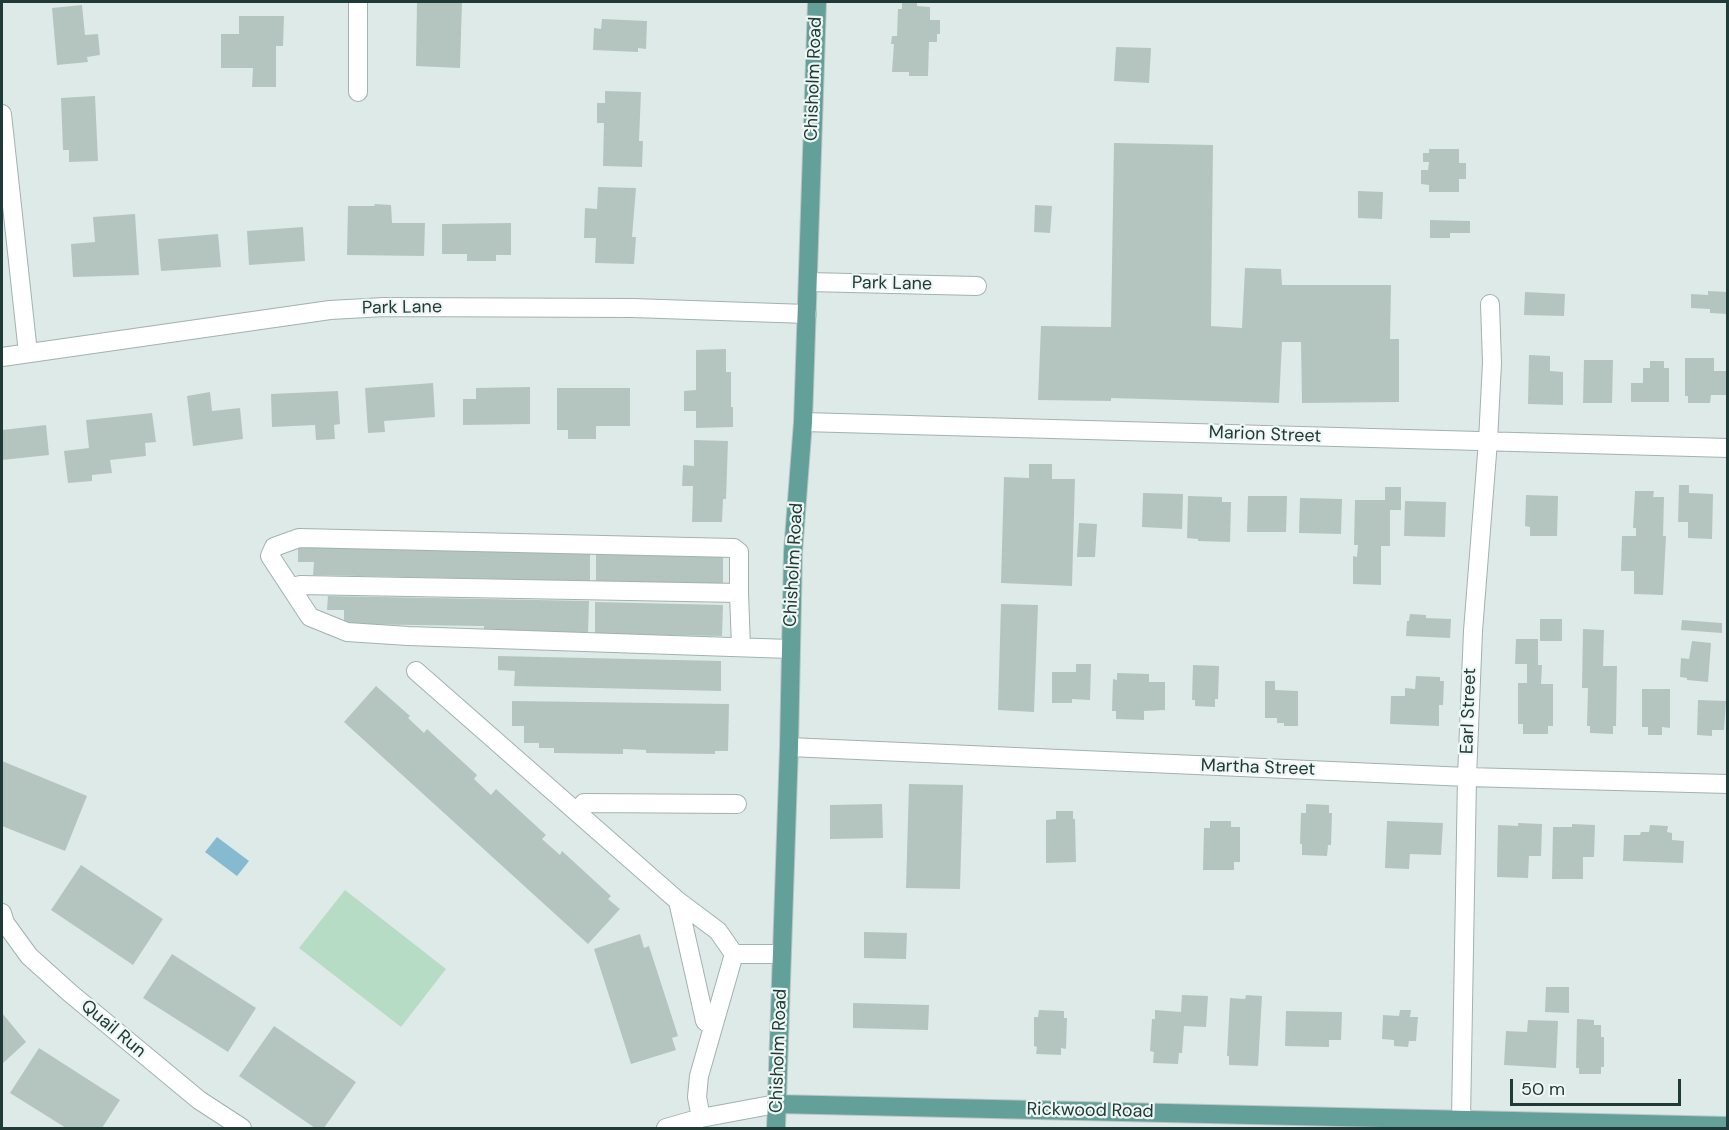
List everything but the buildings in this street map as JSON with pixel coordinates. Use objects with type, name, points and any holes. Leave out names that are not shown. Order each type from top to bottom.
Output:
[{"type":"main road","name":"Chisholm Road","points":[[776,1128],[793,552],[803,422],[817,2]]},
{"type":"main road","name":"Rickwood Road","points":[[776,1104],[1728,1126]]},
{"type":"street","points":[[358,2],[358,92]]},
{"type":"street","points":[[2,114],[28,353]]},
{"type":"street","name":"Park Lane","points":[[808,282],[977,286]]},
{"type":"street","name":"Earl Street","points":[[1461,1120],[1467,777],[1473,631],[1492,363],[1490,304]]},
{"type":"street","name":"Park Lane","points":[[2,357],[341,309],[384,307],[621,308],[807,314]]},
{"type":"street","name":"Marion Street","points":[[803,422],[1728,448]]},
{"type":"street","points":[[741,647],[739,552],[734,548],[299,538],[274,547],[270,556],[310,617],[347,632],[790,649]]},
{"type":"street","points":[[291,588],[300,585],[739,592]]},
{"type":"street","points":[[416,671],[678,901],[718,931],[734,954]]},
{"type":"street","name":"Martha Street","points":[[789,747],[1467,777],[1728,784]]},
{"type":"street","points":[[577,812],[584,803],[737,804]]},
{"type":"street","points":[[678,901],[705,1021],[713,1027]]},
{"type":"street","name":"Quail Run","points":[[2,913],[5,923],[29,956],[70,993],[199,1100],[242,1128]]},
{"type":"street","points":[[734,954],[782,954]]},
{"type":"street","points":[[701,1118],[697,1097],[699,1076],[734,954]]},
{"type":"street","points":[[666,1128],[701,1118],[776,1104]]},
{"type":"green space","points":[[345,890],[446,969],[401,1027],[299,948]]},
{"type":"water","points":[[217,837],[249,861],[237,876],[205,852]]}]
